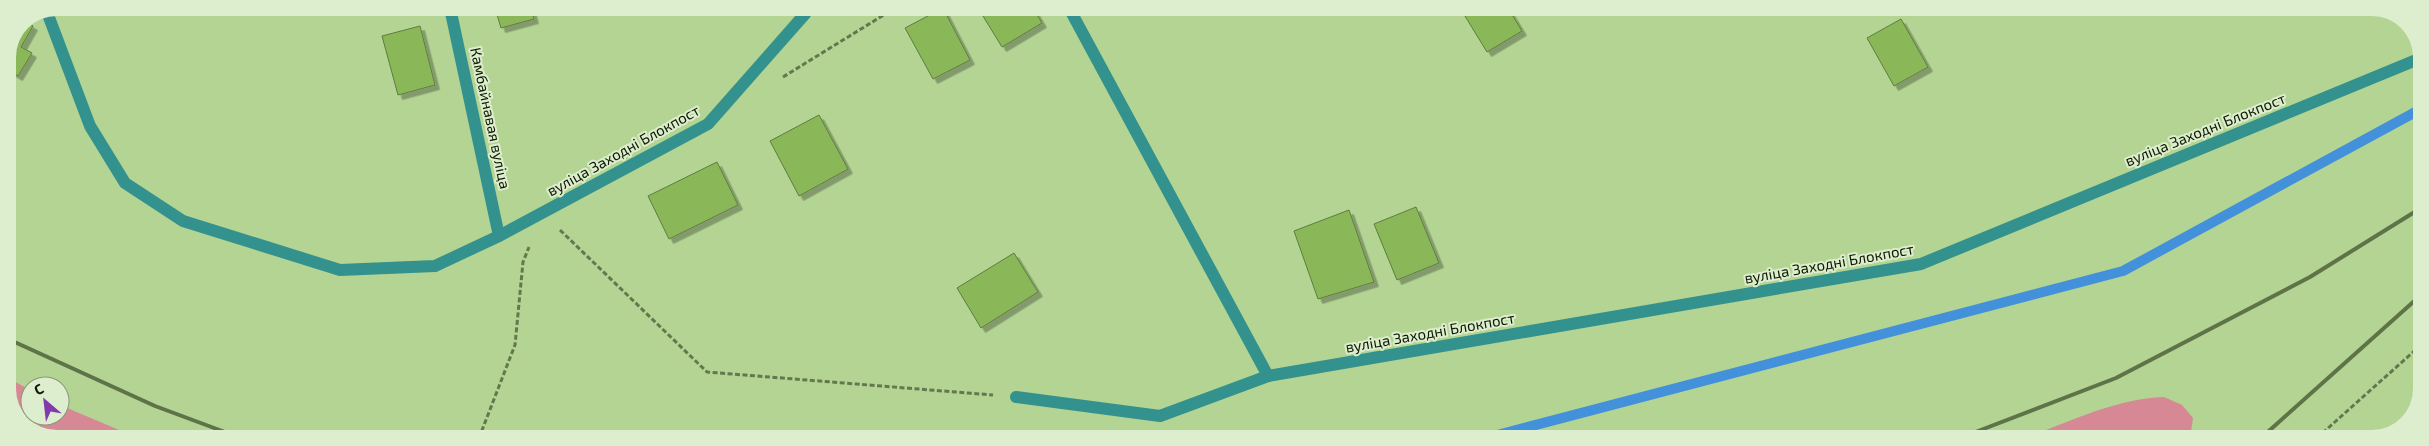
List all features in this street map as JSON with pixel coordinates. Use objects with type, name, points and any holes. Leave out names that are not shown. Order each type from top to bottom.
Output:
[{"type":"street","name":"Камбайнавая вуліца","points":[[452,16],[499,236]]},
{"type":"street","name":"вуліца Заходні Блокпост","points":[[49,17],[90,126],[125,182],[183,221],[340,270],[435,266],[499,236],[708,124],[803,16]]},
{"type":"street","points":[[1074,16],[1268,376]]},
{"type":"street","name":"вуліца Заходні Блокпост","points":[[1016,397],[1160,416],[1268,376],[1920,264],[2413,61]]},
{"type":"path","points":[[776,82],[882,16]]},
{"type":"path","points":[[482,429],[515,345],[523,262],[542,213],[707,372],[1016,397]]},
{"type":"path","points":[[2326,430],[2412,353]]},
{"type":"shaded area","points":[[16,382],[20,385],[20,404],[16,391]]},
{"type":"shaded area","points":[[2164,397],[2182,405],[2193,418],[2191,430],[2047,430],[2111,406]]},
{"type":"shaded area","points":[[70,409],[117,429],[52,429],[42,426],[70,426]]},
{"type":"building","points":[[497,16],[533,16],[534,19],[501,28]]},
{"type":"building","points":[[927,16],[947,16],[970,60],[933,79],[905,28]]},
{"type":"building","points":[[983,16],[1038,16],[1042,23],[1002,47]]},
{"type":"building","points":[[1465,17],[1513,17],[1522,31],[1487,52]]},
{"type":"building","points":[[1901,19],[1928,67],[1894,86],[1867,38]]},
{"type":"building","points":[[32,25],[21,47],[32,53],[18,76],[16,75],[16,58],[19,42]]},
{"type":"building","points":[[420,26],[435,85],[398,95],[382,36]]},
{"type":"building","points":[[819,115],[848,169],[799,196],[770,141]]},
{"type":"building","points":[[717,162],[738,205],[669,239],[648,196]]},
{"type":"building","points":[[1416,207],[1439,263],[1397,280],[1374,224]]},
{"type":"building","points":[[1349,210],[1374,282],[1318,299],[1294,231]]},
{"type":"building","points":[[1014,253],[1038,292],[981,328],[957,288]]},
{"type":"waterway","points":[[1518,430],[2123,271],[2413,113]]},
{"type":"railway","points":[[1981,430],[2116,378],[2310,277],[2413,213]]},
{"type":"railway","points":[[2270,430],[2412,303]]},
{"type":"railway","points":[[16,343],[155,406],[217,429]]}]
